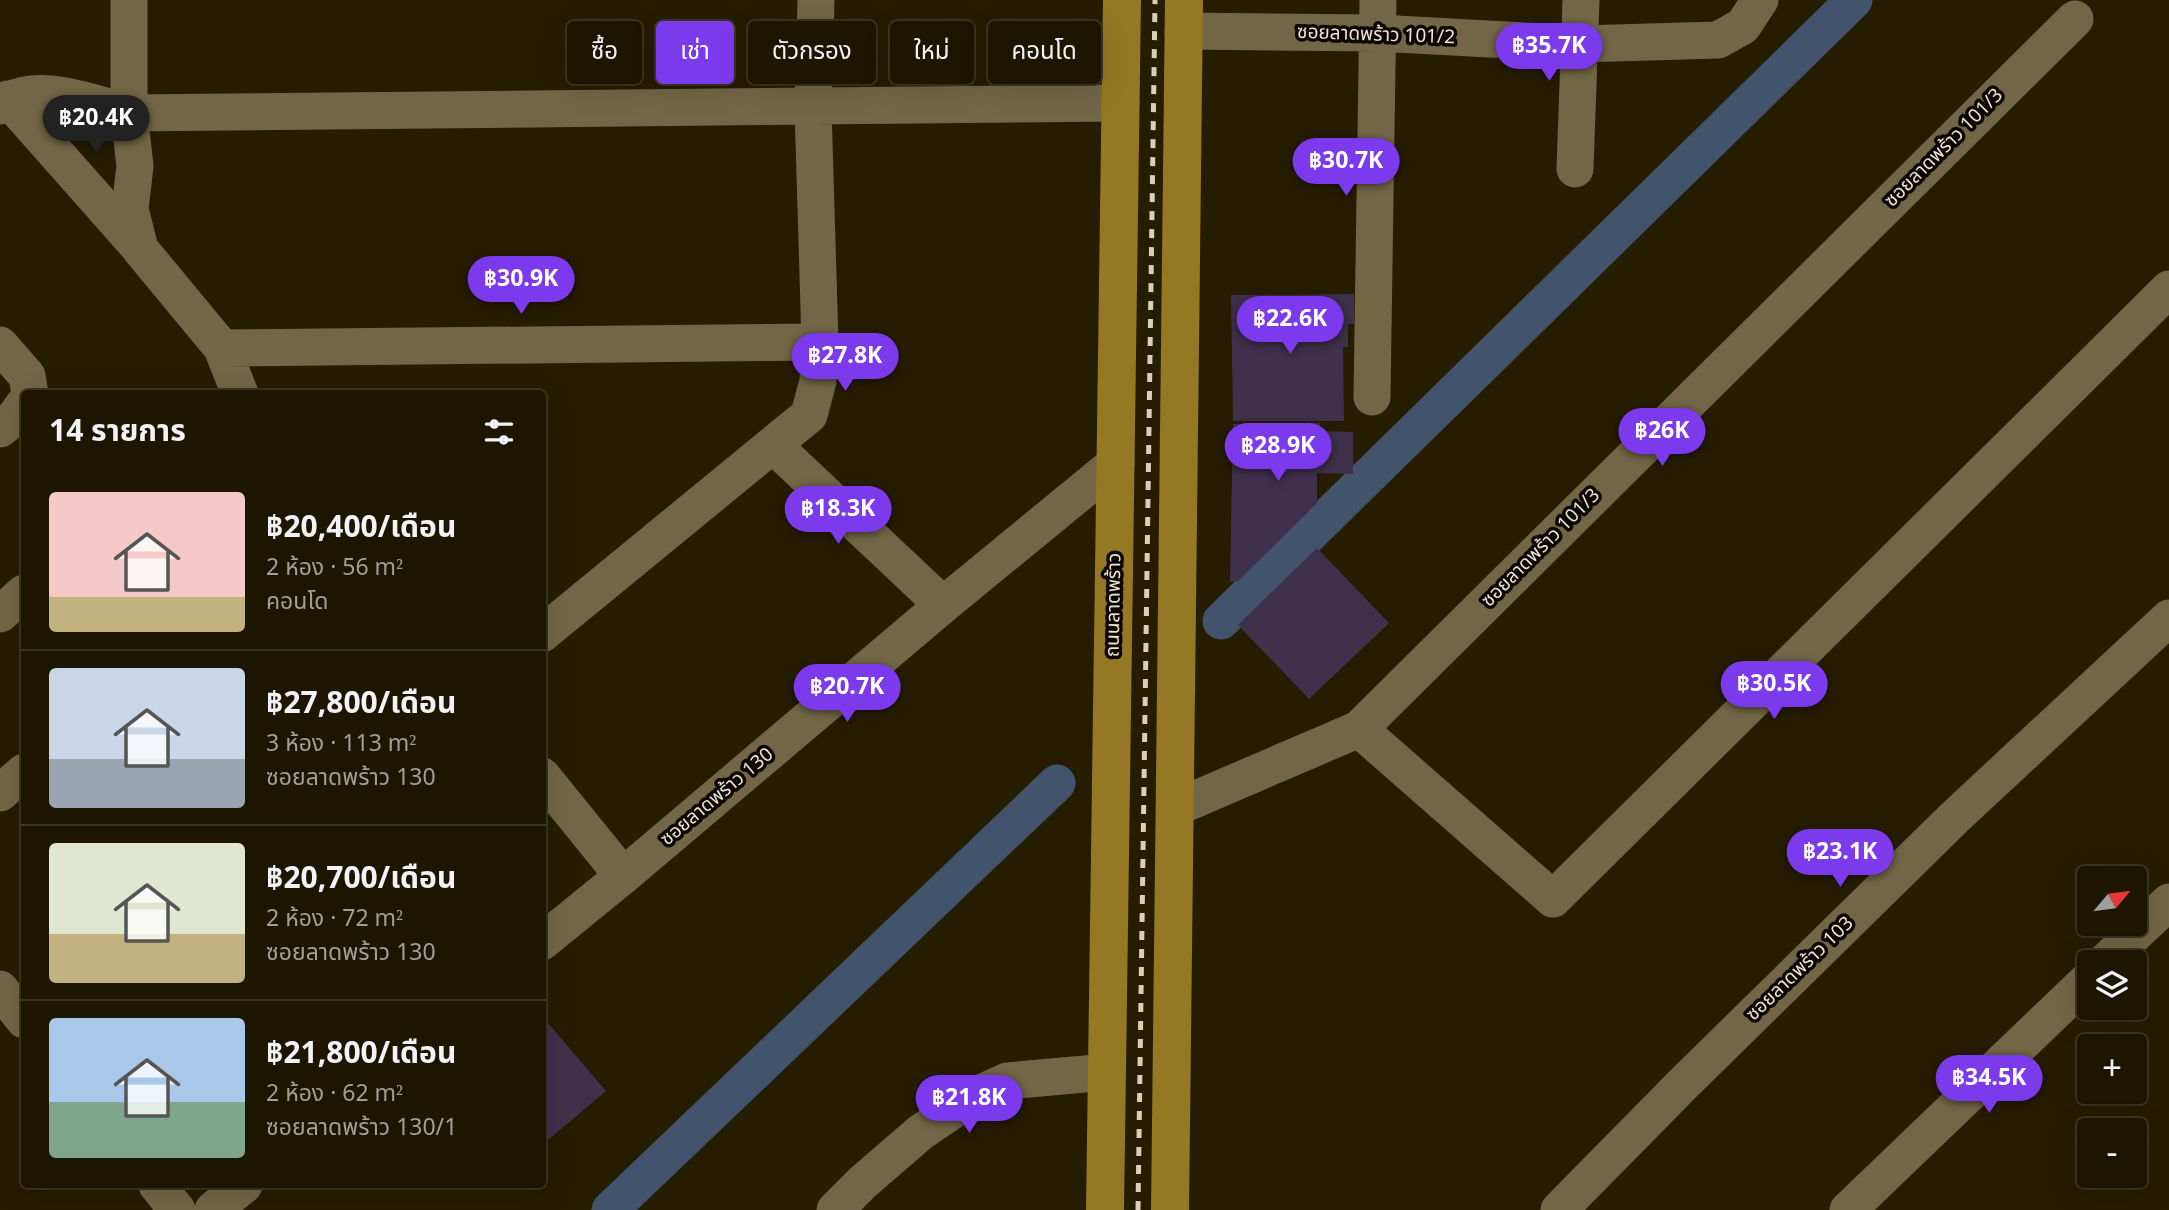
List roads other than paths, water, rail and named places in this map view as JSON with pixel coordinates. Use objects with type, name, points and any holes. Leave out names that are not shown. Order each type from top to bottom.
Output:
[{"type":"main road","name":"ถนนลาดพร้าว","points":[[1105,1210],[1122,0]]},
{"type":"main road","points":[[1170,1210],[1184,15]]},
{"type":"street","points":[[129,0],[129,113],[135,166],[130,209],[140,249]]},
{"type":"street","points":[[546,631],[809,415],[818,381],[820,342],[813,108],[816,0]]},
{"type":"street","points":[[1575,169],[1581,0]]},
{"type":"street","name":"ซอยลาดพร้าว 101/2","points":[[1184,15],[1378,16],[1580,44],[1718,40],[1743,26],[1760,0]]},
{"type":"street","points":[[1372,397],[1378,16]]},
{"type":"street","name":"ซอยลาดพร้าว 101/3","points":[[1175,808],[1359,729],[2075,19]]},
{"type":"street","points":[[238,390],[222,348],[140,249],[4,103],[33,94],[62,94],[129,113],[1121,103]]},
{"type":"street","points":[[1359,729],[1553,899],[2169,289]]},
{"type":"street","points":[[222,348],[820,342]]},
{"type":"street","points":[[0,345],[27,376],[29,390]]},
{"type":"street","points":[[0,429],[21,408]]},
{"type":"street","points":[[774,445],[943,605]]},
{"type":"street","name":"ซอยลาดพร้าว 130","points":[[546,939],[1116,463]]},
{"type":"street","points":[[0,614],[21,596]]},
{"type":"street","name":"ซอยลาดพร้าว 103","points":[[1559,1210],[1954,818],[2169,618]]},
{"type":"street","points":[[0,793],[21,775]]},
{"type":"street","points":[[546,781],[623,876]]},
{"type":"street","points":[[2118,950],[2169,902]]},
{"type":"street","points":[[0,989],[21,1016]]},
{"type":"street","points":[[1848,1210],[2077,990]]},
{"type":"street","points":[[835,1210],[921,1132],[974,1096],[1007,1081],[1107,1072]]},
{"type":"street","points":[[159,1188],[177,1210]]},
{"type":"street","points":[[213,1210],[240,1188]]},
{"type":"waterway","points":[[1221,621],[1854,0]]},
{"type":"waterway","points":[[610,1210],[1057,783]]},
{"type":"railway","points":[[1138,1210],[1155,0]]}]
